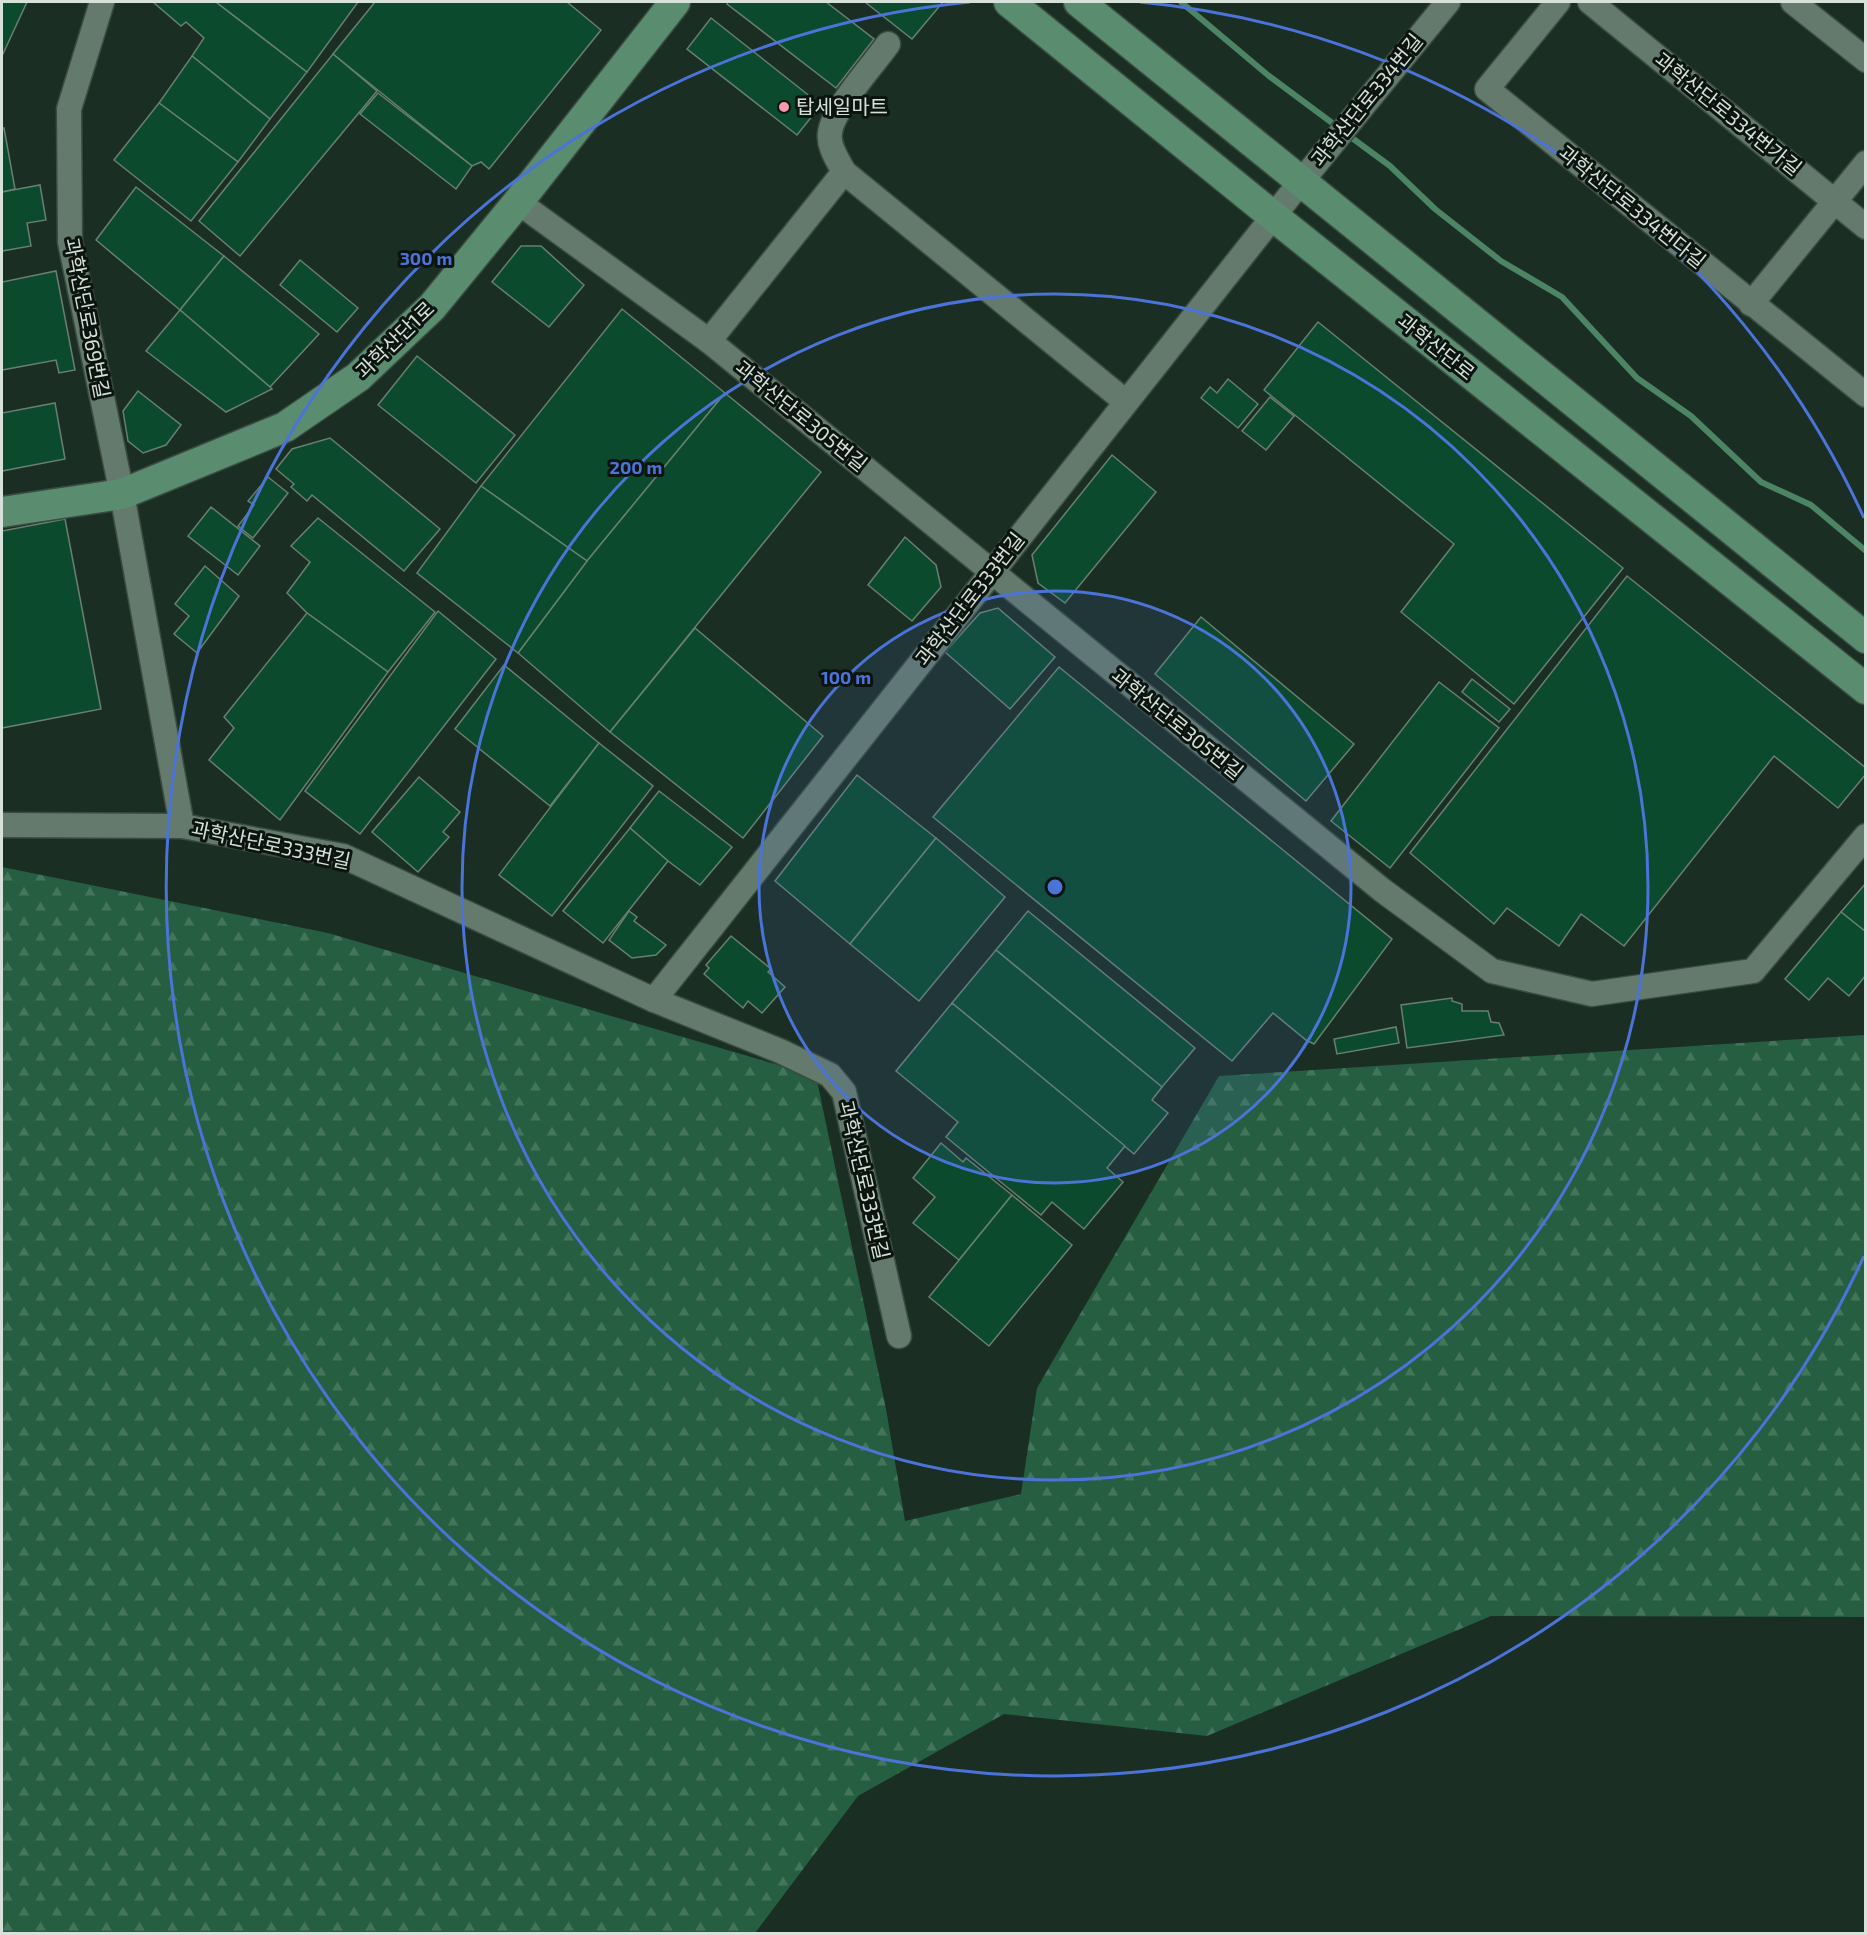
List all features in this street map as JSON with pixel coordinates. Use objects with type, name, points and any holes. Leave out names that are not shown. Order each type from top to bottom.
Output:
[{"type":"main road","name":"과학산단1로","points":[[2,512],[122,494],[285,427],[358,377],[432,307],[518,202],[675,2]]},
{"type":"main road","name":"과학산단로","points":[[1009,2],[1287,199],[1866,638]]},
{"type":"main road","name":"과학산단로","points":[[1079,2],[1287,199],[1866,689]]},
{"type":"street","name":"과학산단로369번길","points":[[102,2],[69,109],[70,242],[122,494],[182,825]]},
{"type":"street","name":"과학산단로334번길","points":[[1287,199],[1448,2]]},
{"type":"street","name":"과학산단로334번다길","points":[[1558,2],[1487,89],[1866,395]]},
{"type":"street","name":"과학산단로334번가길","points":[[1590,2],[1866,227]]},
{"type":"street","points":[[1793,2],[1866,60]]},
{"type":"street","points":[[888,44],[838,112],[830,132],[830,145],[844,172],[1126,402]]},
{"type":"street","points":[[1751,304],[1866,163]]},
{"type":"street","points":[[710,341],[844,172]]},
{"type":"street","name":"과학산단로333번길","points":[[654,999],[1287,199]]},
{"type":"street","name":"과학산단로305번길","points":[[518,202],[710,341],[1382,890],[1492,971],[1592,993],[1753,971],[1866,836]]},
{"type":"street","name":"과학산단로333번길","points":[[2,825],[182,825],[343,856],[654,999],[780,1051],[830,1075],[844,1092],[899,1336]]},
{"type":"green space","points":[[2,867],[328,933],[816,1076],[886,1409],[905,1521],[1021,1494],[1037,1388],[1219,1076],[1865,1035],[1865,1617],[1491,1616],[1207,1736],[1004,1714],[858,1796],[755,1933],[2,1933]]},
{"type":"building","points":[[2,2],[27,2],[2,56]]},
{"type":"building","points":[[153,2],[216,2],[307,72],[270,119],[192,56],[204,38],[186,22],[181,26]]},
{"type":"building","points":[[216,2],[358,2],[307,72]]},
{"type":"building","points":[[375,2],[567,2],[601,30],[489,169],[481,162],[472,166],[333,54]]},
{"type":"building","points":[[728,2],[826,2],[874,39],[836,88],[727,4]]},
{"type":"building","points":[[865,2],[943,2],[912,39]]},
{"type":"building","points":[[711,18],[821,105],[797,135],[687,49]]},
{"type":"building","points":[[333,54],[377,91],[240,256],[199,221]]},
{"type":"building","points":[[192,56],[270,119],[238,162],[159,103]]},
{"type":"building","points":[[378,93],[472,166],[456,189],[360,114]]},
{"type":"building","points":[[159,103],[238,162],[191,221],[114,160]]},
{"type":"building","points":[[2,128],[4,128],[15,189],[2,192]]},
{"type":"building","points":[[40,185],[46,220],[27,223],[31,246],[2,251],[2,192]]},
{"type":"building","points":[[136,187],[224,256],[180,310],[96,240]]},
{"type":"building","points":[[521,246],[541,246],[584,285],[549,327],[492,282]]},
{"type":"building","points":[[224,256],[319,334],[270,387],[180,310]]},
{"type":"building","points":[[300,260],[358,308],[337,332],[280,285]]},
{"type":"building","points":[[56,271],[75,370],[59,373],[56,360],[2,370],[2,282]]},
{"type":"building","points":[[622,309],[725,393],[587,561],[481,486]]},
{"type":"building","points":[[180,310],[272,389],[226,412],[146,351]]},
{"type":"building","points":[[1318,322],[1623,568],[1514,704],[1401,612],[1454,544],[1264,390]]},
{"type":"building","points":[[417,356],[515,435],[476,483],[378,405]]},
{"type":"building","points":[[1228,379],[1258,404],[1238,428],[1201,398],[1210,387],[1217,393]]},
{"type":"building","points":[[138,391],[181,425],[166,445],[143,453],[128,441],[123,411]]},
{"type":"building","points":[[725,393],[821,472],[610,732],[518,653],[587,561]]},
{"type":"building","points":[[1270,397],[1294,416],[1266,450],[1242,431]]},
{"type":"building","points":[[55,403],[65,459],[2,471],[2,413]]},
{"type":"building","points":[[330,438],[440,529],[404,571],[312,495],[307,501],[291,487],[294,484],[276,469],[292,449]]},
{"type":"building","points":[[1112,455],[1156,492],[1065,603],[1038,583],[1032,555]]},
{"type":"building","points":[[268,477],[288,493],[253,538],[238,526],[254,505],[248,501]]},
{"type":"building","points":[[481,486],[587,561],[518,653],[417,573]]},
{"type":"building","points":[[211,507],[260,546],[238,575],[188,536]]},
{"type":"building","points":[[318,518],[435,612],[388,672],[307,613],[287,593],[310,562],[291,546]]},
{"type":"building","points":[[65,519],[101,709],[2,728],[2,531]]},
{"type":"building","points":[[905,537],[936,565],[941,587],[912,621],[868,585]]},
{"type":"building","points":[[205,566],[239,596],[197,653],[174,634],[189,616],[175,604]]},
{"type":"building","points":[[1627,576],[1866,768],[1866,774],[1838,808],[1774,756],[1624,946],[1581,914],[1559,946],[1507,908],[1494,924],[1410,853]]},
{"type":"building","points":[[998,608],[1055,657],[1010,709],[945,652],[980,613]]},
{"type":"building","points":[[438,611],[496,659],[360,834],[305,791]]},
{"type":"building","points":[[307,613],[388,672],[280,820],[209,760],[234,728],[224,717]]},
{"type":"building","points":[[1201,617],[1354,744],[1306,801],[1155,674]]},
{"type":"building","points":[[695,628],[823,736],[743,838],[610,732]]},
{"type":"building","points":[[504,665],[599,743],[550,806],[455,729]]},
{"type":"building","points":[[1059,667],[1392,939],[1314,1044],[1273,1013],[1232,1061],[933,817]]},
{"type":"building","points":[[1472,679],[1510,709],[1499,722],[1462,692]]},
{"type":"building","points":[[1439,682],[1499,728],[1390,868],[1331,821]]},
{"type":"building","points":[[599,743],[653,786],[552,916],[499,875]]},
{"type":"building","points":[[857,775],[936,838],[850,944],[775,881]]},
{"type":"building","points":[[419,777],[460,812],[443,832],[449,837],[418,872],[372,832]]},
{"type":"building","points":[[659,791],[732,847],[700,885],[630,828]]},
{"type":"building","points":[[630,828],[668,861],[603,943],[563,911]]},
{"type":"building","points":[[936,838],[1005,897],[919,1001],[850,944]]},
{"type":"building","points":[[1866,883],[1866,932],[1841,912]]},
{"type":"building","points":[[629,911],[637,917],[634,921],[666,945],[656,955],[632,958],[609,940]]},
{"type":"building","points":[[1028,911],[1195,1048],[1162,1087],[996,950]]},
{"type":"building","points":[[1841,912],[1866,932],[1866,975],[1849,996],[1828,978],[1809,1000],[1785,979]]},
{"type":"building","points":[[731,936],[771,969],[768,972],[785,987],[762,1013],[748,1001],[743,1008],[704,974],[709,968],[706,965]]},
{"type":"building","points":[[996,950],[1162,1087],[1152,1100],[1168,1113],[1134,1154],[952,1003]]},
{"type":"building","points":[[1452,998],[1452,1001],[1462,1004],[1462,1011],[1488,1011],[1491,1022],[1499,1023],[1504,1035],[1407,1048],[1401,1005]]},
{"type":"building","points":[[952,1003],[1125,1146],[1107,1168],[1123,1182],[1084,1229],[1052,1202],[1041,1215],[946,1137],[958,1122],[896,1071]]},
{"type":"building","points":[[1396,1027],[1399,1043],[1337,1054],[1334,1039]]},
{"type":"building","points":[[941,1143],[963,1162],[966,1158],[1012,1195],[959,1260],[913,1223],[935,1197],[913,1178]]},
{"type":"building","points":[[1012,1195],[1072,1245],[989,1346],[929,1297]]},
{"type":"waterway","points":[[1181,2],[1269,76],[1339,128]]},
{"type":"waterway","points":[[1348,135],[1390,166],[1435,209],[1501,261],[1562,297],[1637,378],[1691,416],[1761,482],[1811,505],[1866,551]]},
{"type":"place","name":"탑세일마트","points":[[784,107]]}]
